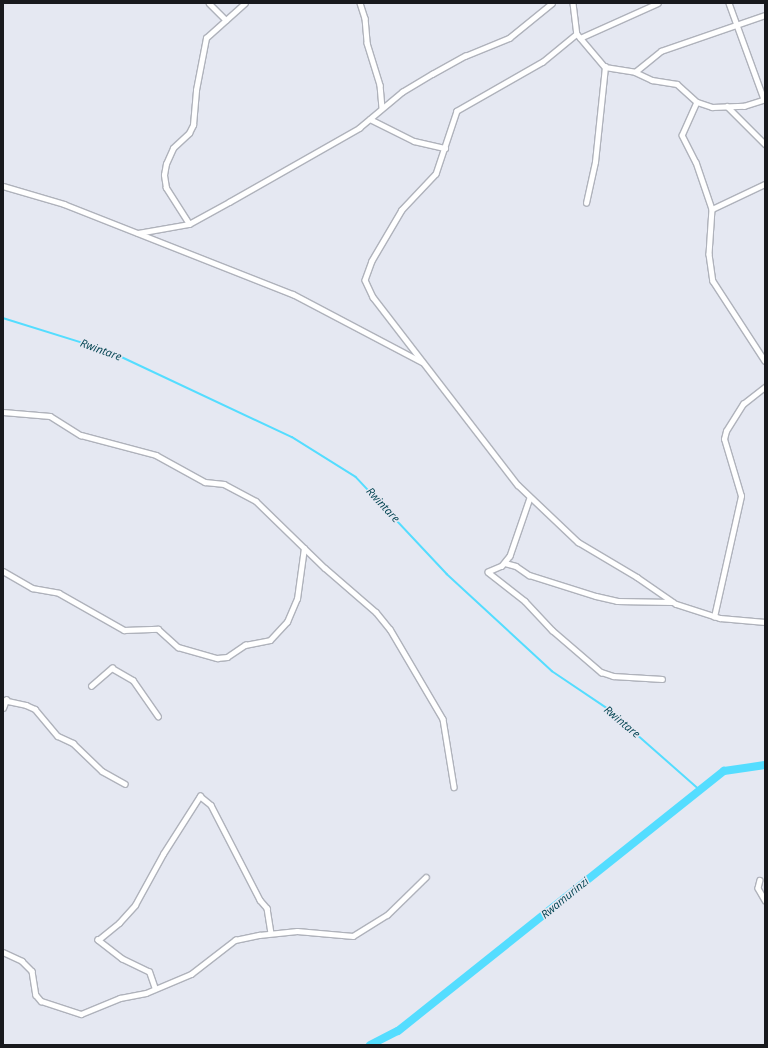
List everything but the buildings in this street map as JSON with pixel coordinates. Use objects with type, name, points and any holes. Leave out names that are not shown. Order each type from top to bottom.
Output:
[{"type":"street","points":[[209,3],[226,20]]},
{"type":"street","points":[[189,224],[166,188],[164,175],[173,148],[189,133],[193,125],[196,90],[206,38],[245,3]]},
{"type":"street","points":[[360,3],[365,18],[367,43],[380,85],[382,107]]},
{"type":"street","points":[[138,233],[189,224],[329,146],[370,119],[382,107],[432,74],[465,56],[509,38],[552,3]]},
{"type":"street","points":[[573,3],[578,36],[605,67],[635,72],[652,80],[677,84],[697,102],[712,107],[744,106],[765,99],[728,3]]},
{"type":"street","points":[[658,3],[578,36],[543,62],[461,108],[453,117],[436,174],[402,210],[372,261],[366,276],[373,297],[513,479],[530,498],[578,542],[637,577],[673,602],[714,617],[765,622]]},
{"type":"street","points":[[635,72],[661,50],[765,15]]},
{"type":"street","points":[[586,203],[595,162],[605,67]]},
{"type":"street","points":[[697,102],[682,135],[696,162],[712,209],[709,254],[713,281],[765,361]]},
{"type":"street","points":[[726,106],[765,144]]},
{"type":"street","points":[[370,119],[414,141],[445,148]]},
{"type":"street","points":[[712,209],[765,184]]},
{"type":"street","points":[[3,186],[64,204],[293,294],[424,362]]},
{"type":"street","points":[[714,617],[741,496],[724,439],[726,431],[743,404],[765,387]]},
{"type":"street","points":[[3,412],[50,416],[81,434],[156,455],[205,482],[224,484],[240,491],[256,501],[304,548],[376,612],[398,641],[443,719],[454,787]]},
{"type":"street","points":[[530,498],[510,556],[505,563],[488,572],[524,601],[552,630],[601,672],[613,676],[662,679]]},
{"type":"street","points":[[3,571],[32,588],[59,593],[124,630],[158,629],[178,647],[217,658],[227,657],[245,645],[270,640],[287,622],[297,599],[304,548]]},
{"type":"street","points":[[505,563],[516,566],[530,575],[596,596],[617,601],[673,602]]},
{"type":"street","points":[[91,686],[112,668],[133,680],[158,716]]},
{"type":"street","points":[[3,708],[4,700],[26,704],[35,709],[58,736],[73,743],[102,771],[125,784]]},
{"type":"street","points":[[155,989],[149,972],[122,959],[98,940],[119,923],[135,905],[163,854],[200,796],[211,805],[260,900],[267,908],[271,933]]},
{"type":"street","points":[[3,952],[22,961],[32,971],[36,995],[41,1001],[76,1013],[155,989],[191,974],[235,940],[271,933],[298,931],[353,936],[387,915],[426,877]]},
{"type":"street","points":[[760,880],[758,888],[765,900]]},
{"type":"waterway","name":"Rwintare","points":[[3,318],[109,351],[292,437],[356,477],[447,574],[552,671],[607,708],[700,790]]},
{"type":"waterway","name":"Rwamurinzi","points":[[370,1045],[398,1031],[724,771],[765,765]]}]
